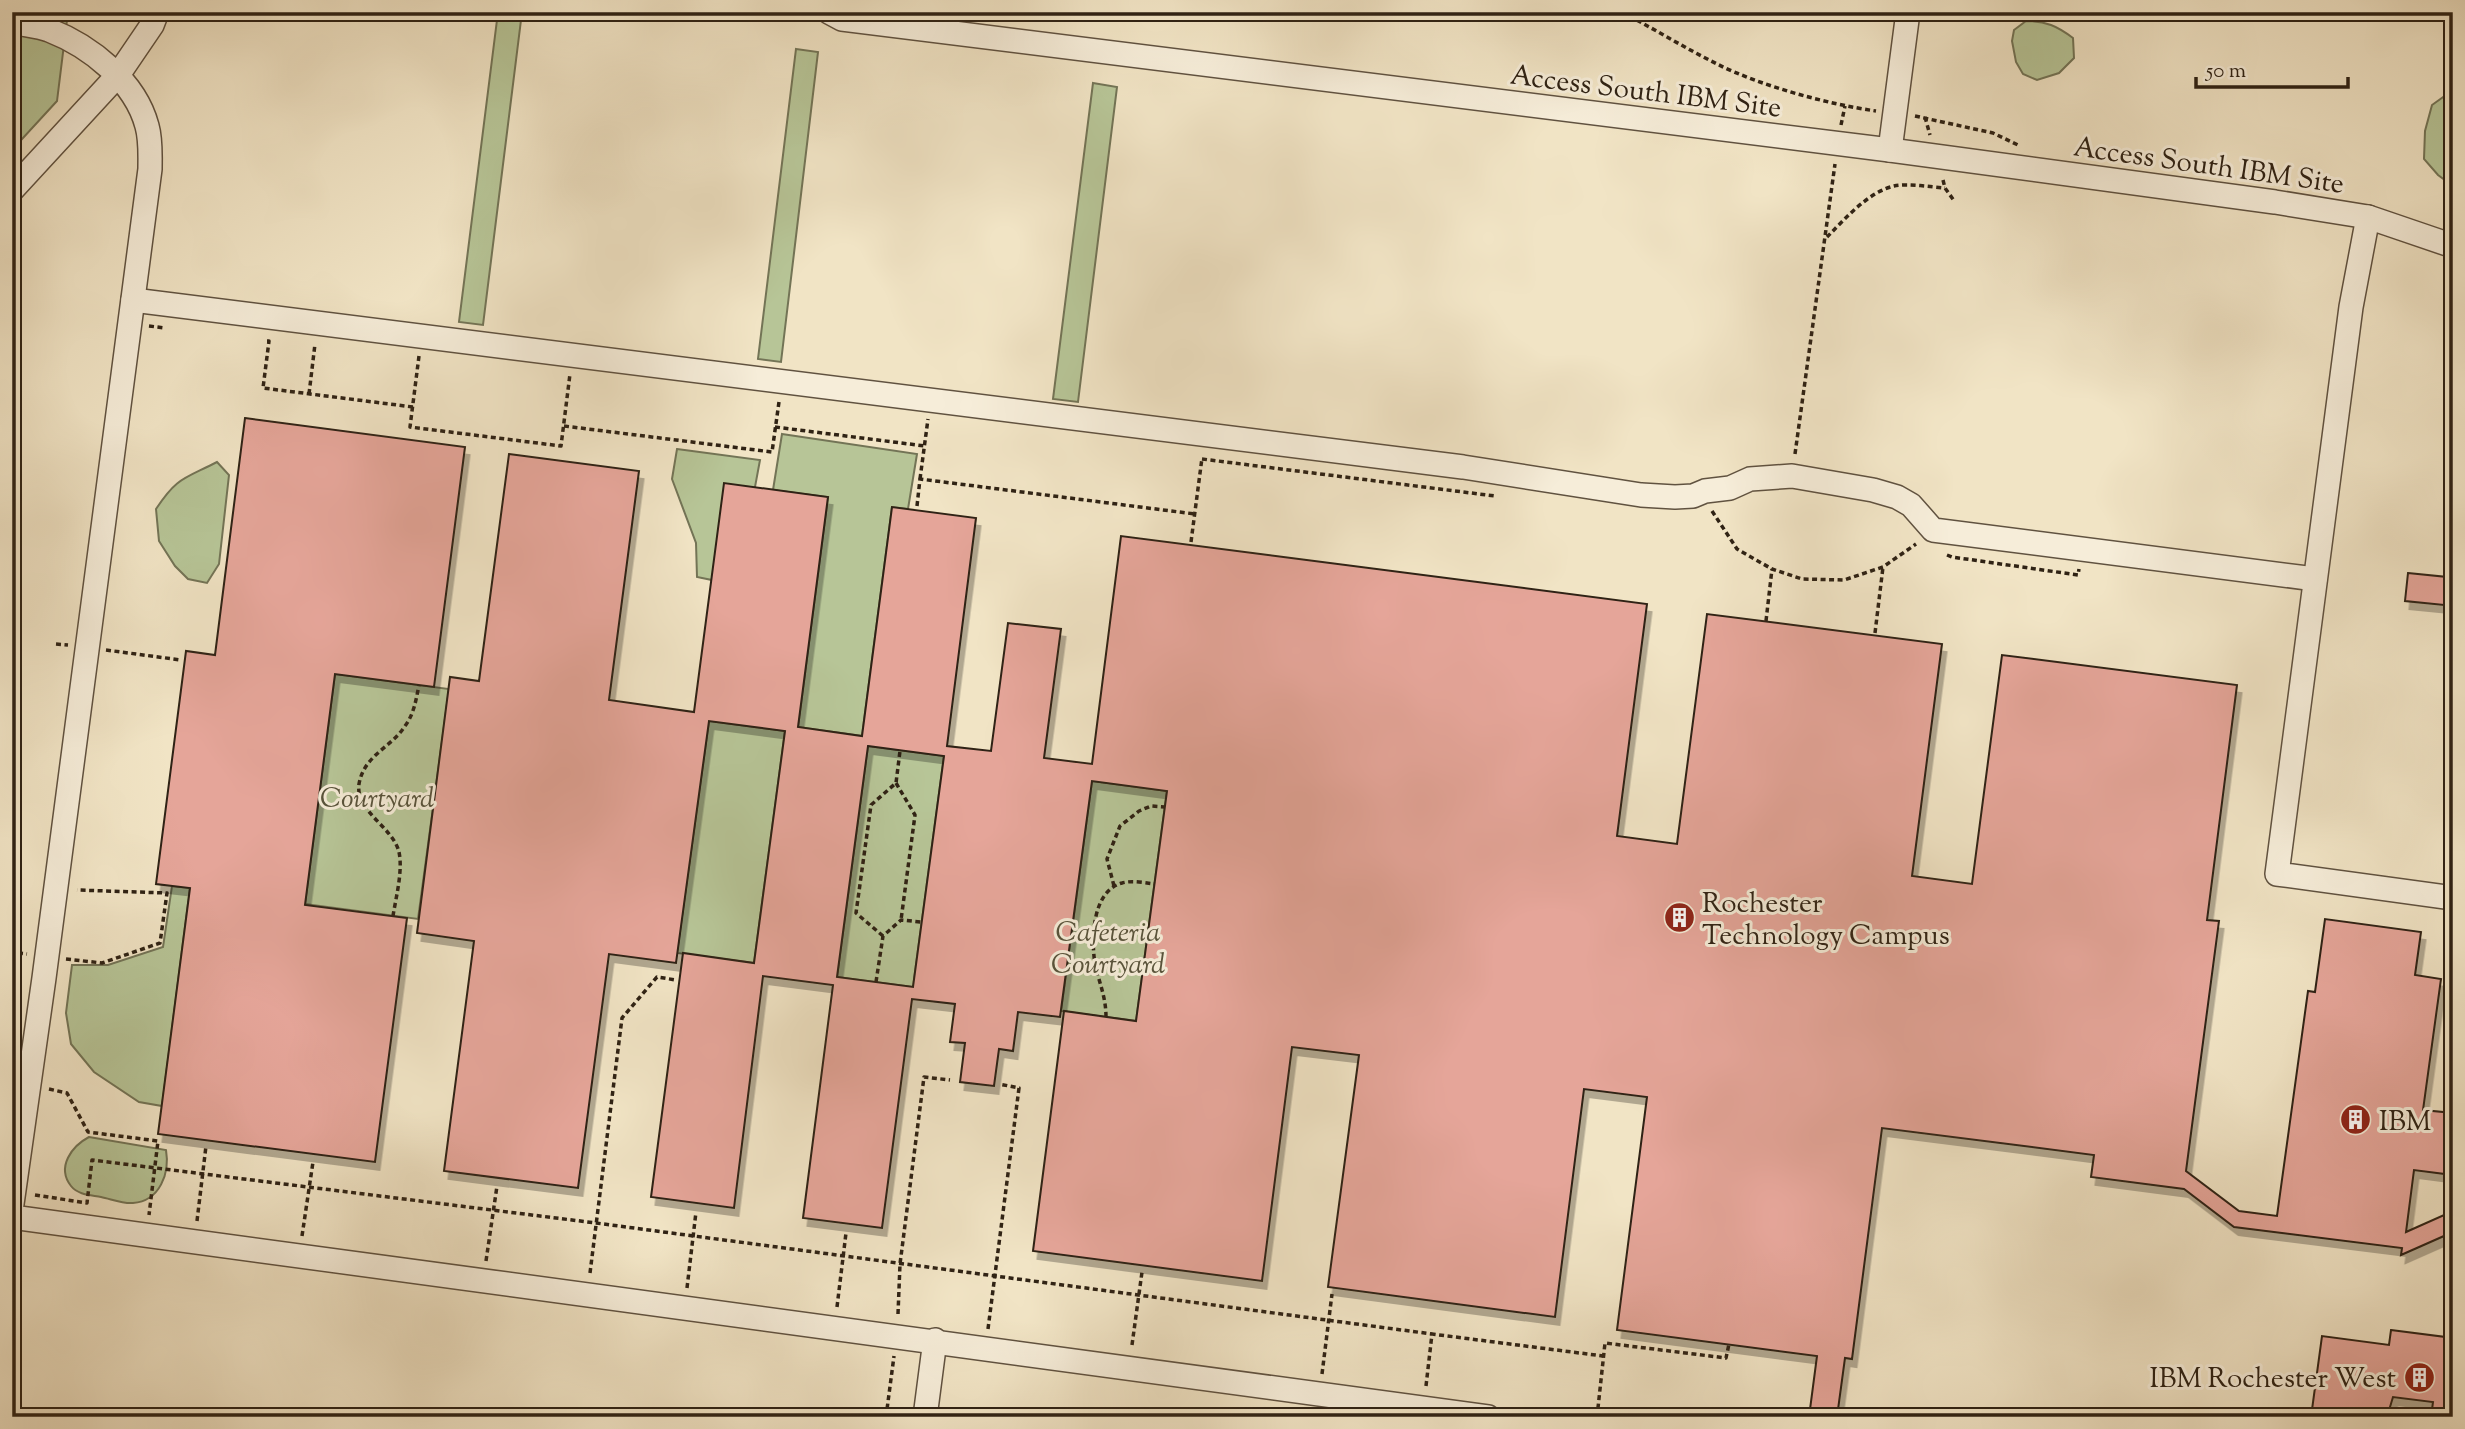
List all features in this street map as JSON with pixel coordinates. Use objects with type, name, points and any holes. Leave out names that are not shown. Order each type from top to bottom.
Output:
[{"type":"street","points":[[12,190],[118,75],[152,25],[157,12]]},
{"type":"street","name":"Access South IBM Site","points":[[829,12],[842,19],[1890,150],[2368,217],[2453,246]]},
{"type":"street","points":[[1890,150],[1908,12]]},
{"type":"street","points":[[12,22],[48,30],[80,45],[118,75],[147,125],[150,148],[150,169],[133,300],[13,1198]]},
{"type":"street","points":[[2368,217],[2351,307],[2277,874],[2453,898]]},
{"type":"street","points":[[133,300],[1463,467],[1641,495],[1686,496],[1730,488],[1750,479],[1791,476],[1873,490],[1896,497],[1911,505],[1933,530],[2315,579]]},
{"type":"street","points":[[12,1217],[1488,1417]]},
{"type":"street","points":[[925,1417],[935,1340]]},
{"type":"path","points":[[1622,12],[1719,65],[1764,82],[1845,106],[1925,117],[1993,133],[2022,147]]},
{"type":"path","points":[[1791,476],[1837,144],[1845,106]]},
{"type":"path","points":[[1826,238],[1880,191],[1897,185],[1945,188],[1955,202]]},
{"type":"path","points":[[309,394],[318,323]]},
{"type":"path","points":[[421,336],[410,427],[561,446],[572,355]]},
{"type":"path","points":[[269,341],[263,388],[412,407]]},
{"type":"path","points":[[917,506],[930,400]]},
{"type":"path","points":[[564,426],[772,452],[775,428],[925,446]]},
{"type":"path","points":[[1191,542],[1205,435]]},
{"type":"path","points":[[1202,459],[1499,496]]},
{"type":"path","points":[[920,479],[1195,514]]},
{"type":"path","points":[[1705,491],[1712,512],[1737,549],[1772,569],[1802,579],[1844,579],[1883,567],[1875,633]]},
{"type":"path","points":[[1766,621],[1772,569]]},
{"type":"path","points":[[56,644],[181,660]]},
{"type":"path","points":[[393,916],[400,854],[396,842],[359,794],[359,785],[370,759],[392,742],[408,721],[419,685]]},
{"type":"path","points":[[876,982],[883,936],[901,920],[915,814],[896,783],[900,751]]},
{"type":"path","points":[[883,936],[856,913],[871,805],[896,783]]},
{"type":"path","points":[[1114,886],[1107,859],[1120,826],[1139,811],[1151,806],[1165,807]]},
{"type":"path","points":[[1106,1017],[1106,999],[1095,963],[1095,923],[1099,906],[1114,886],[1125,882],[1154,884]]},
{"type":"path","points":[[18,953],[102,963],[160,943],[167,893],[56,889]]},
{"type":"path","points":[[901,920],[921,922]]},
{"type":"path","points":[[596,1223],[622,1018],[657,977],[676,980]]},
{"type":"path","points":[[900,1264],[925,1077],[950,1080]]},
{"type":"path","points":[[986,1347],[1020,1088],[999,1084]]},
{"type":"path","points":[[29,1085],[67,1093],[88,1132],[158,1141],[146,1235]]},
{"type":"path","points":[[194,1241],[206,1146]]},
{"type":"path","points":[[13,1198],[87,1203],[92,1160],[596,1223],[1603,1356]]},
{"type":"path","points":[[299,1255],[313,1162]]},
{"type":"path","points":[[483,1281],[497,1186]]},
{"type":"path","points":[[684,1307],[696,1212]]},
{"type":"path","points":[[843,1256],[846,1233]]},
{"type":"path","points":[[1129,1368],[1142,1272]]},
{"type":"path","points":[[1319,1393],[1332,1294]]},
{"type":"path","points":[[1423,1408],[1432,1334]]},
{"type":"path","points":[[1597,1417],[1605,1343],[1726,1358],[1729,1344]]},
{"type":"green space","points":[[12,12],[68,12],[57,101],[12,150]]},
{"type":"green space","points":[[498,12],[522,12],[483,325],[459,322]]},
{"type":"green space","points":[[2026,21],[2051,25],[2073,38],[2074,58],[2059,73],[2037,80],[2023,74],[2016,62],[2012,41],[2014,30]]},
{"type":"green space","points":[[796,49],[818,52],[781,362],[758,359]]},
{"type":"green space","points":[[1093,83],[1117,87],[1078,402],[1053,399]]},
{"type":"green space","points":[[2453,90],[2453,186],[2438,175],[2424,159],[2425,131],[2432,105]]},
{"type":"green space","points":[[782,434],[917,454],[908,509],[892,507],[862,736],[798,727],[828,497],[773,490]]},
{"type":"green space","points":[[677,449],[760,460],[755,487],[712,580],[697,577],[696,543],[672,479]]},
{"type":"green space","points":[[217,462],[229,475],[219,564],[207,583],[188,579],[175,566],[159,541],[156,509],[176,485]]},
{"type":"green space","name":"Courtyard","points":[[335,674],[449,689],[418,919],[305,904]]},
{"type":"green space","points":[[709,721],[785,731],[754,963],[677,953]]},
{"type":"green space","points":[[868,746],[944,756],[913,987],[837,977]]},
{"type":"green space","name":"Cafeteria Courtyard","points":[[1092,781],[1167,791],[1136,1021],[1061,1011]]},
{"type":"green space","points":[[172,886],[190,888],[162,1106],[139,1102],[94,1072],[71,1044],[66,1013],[72,965],[108,965],[163,947]]},
{"type":"green space","points":[[89,1137],[166,1150],[166,1168],[156,1191],[142,1201],[129,1203],[85,1194],[74,1189],[65,1172],[68,1158],[77,1146]]},
{"type":"building","points":[[245,418],[465,447],[434,687],[335,674],[305,905],[407,918],[375,1162],[158,1134],[190,888],[156,884],[186,651],[215,655]]},
{"type":"building","name":"Rochester Technology Campus","points":[[509,454],[639,471],[609,700],[694,712],[724,483],[828,497],[798,727],[862,736],[892,507],[976,518],[947,746],[991,751],[1008,623],[1061,629],[1044,758],[1092,764],[1121,536],[1647,604],[1617,836],[1677,844],[1707,614],[1942,644],[1912,876],[1972,884],[2002,655],[2237,685],[2207,920],[2219,921],[2186,1171],[2239,1211],[2277,1216],[2308,991],[2315,992],[2325,919],[2421,932],[2415,975],[2441,979],[2423,1110],[2453,1113],[2453,1175],[2414,1170],[2406,1232],[2453,1211],[2453,1232],[2401,1255],[2402,1248],[2234,1227],[2184,1189],[2091,1177],[2094,1155],[1882,1128],[1852,1359],[1845,1358],[1837,1417],[1809,1417],[1817,1356],[1617,1330],[1647,1097],[1584,1089],[1555,1317],[1328,1287],[1359,1055],[1292,1047],[1262,1281],[1033,1251],[1064,1011],[1136,1021],[1167,791],[1092,781],[1060,1017],[1018,1012],[1013,1051],[999,1049],[994,1086],[960,1082],[965,1043],[950,1042],[955,1004],[912,999],[882,1228],[803,1218],[833,985],[763,976],[734,1208],[651,1197],[683,953],[754,963],[785,731],[709,721],[676,963],[609,954],[578,1188],[444,1171],[474,941],[417,933],[450,677],[479,681]],"holes":[[[868,746],[944,756],[913,987],[837,977]]]},
{"type":"building","points":[[2408,573],[2447,577],[2444,605],[2405,601]]},
{"type":"building","points":[[2391,1330],[2453,1338],[2453,1417],[2431,1417],[2433,1402],[2393,1397],[2387,1417],[2311,1417],[2322,1336],[2389,1345]]},
{"type":"place","name":"Rochester Technology Campus","points":[[1679,918]]},
{"type":"place","name":"IBM","points":[[2356,1120]]},
{"type":"place","name":"IBM Rochester West","points":[[2419,1377]]}]
